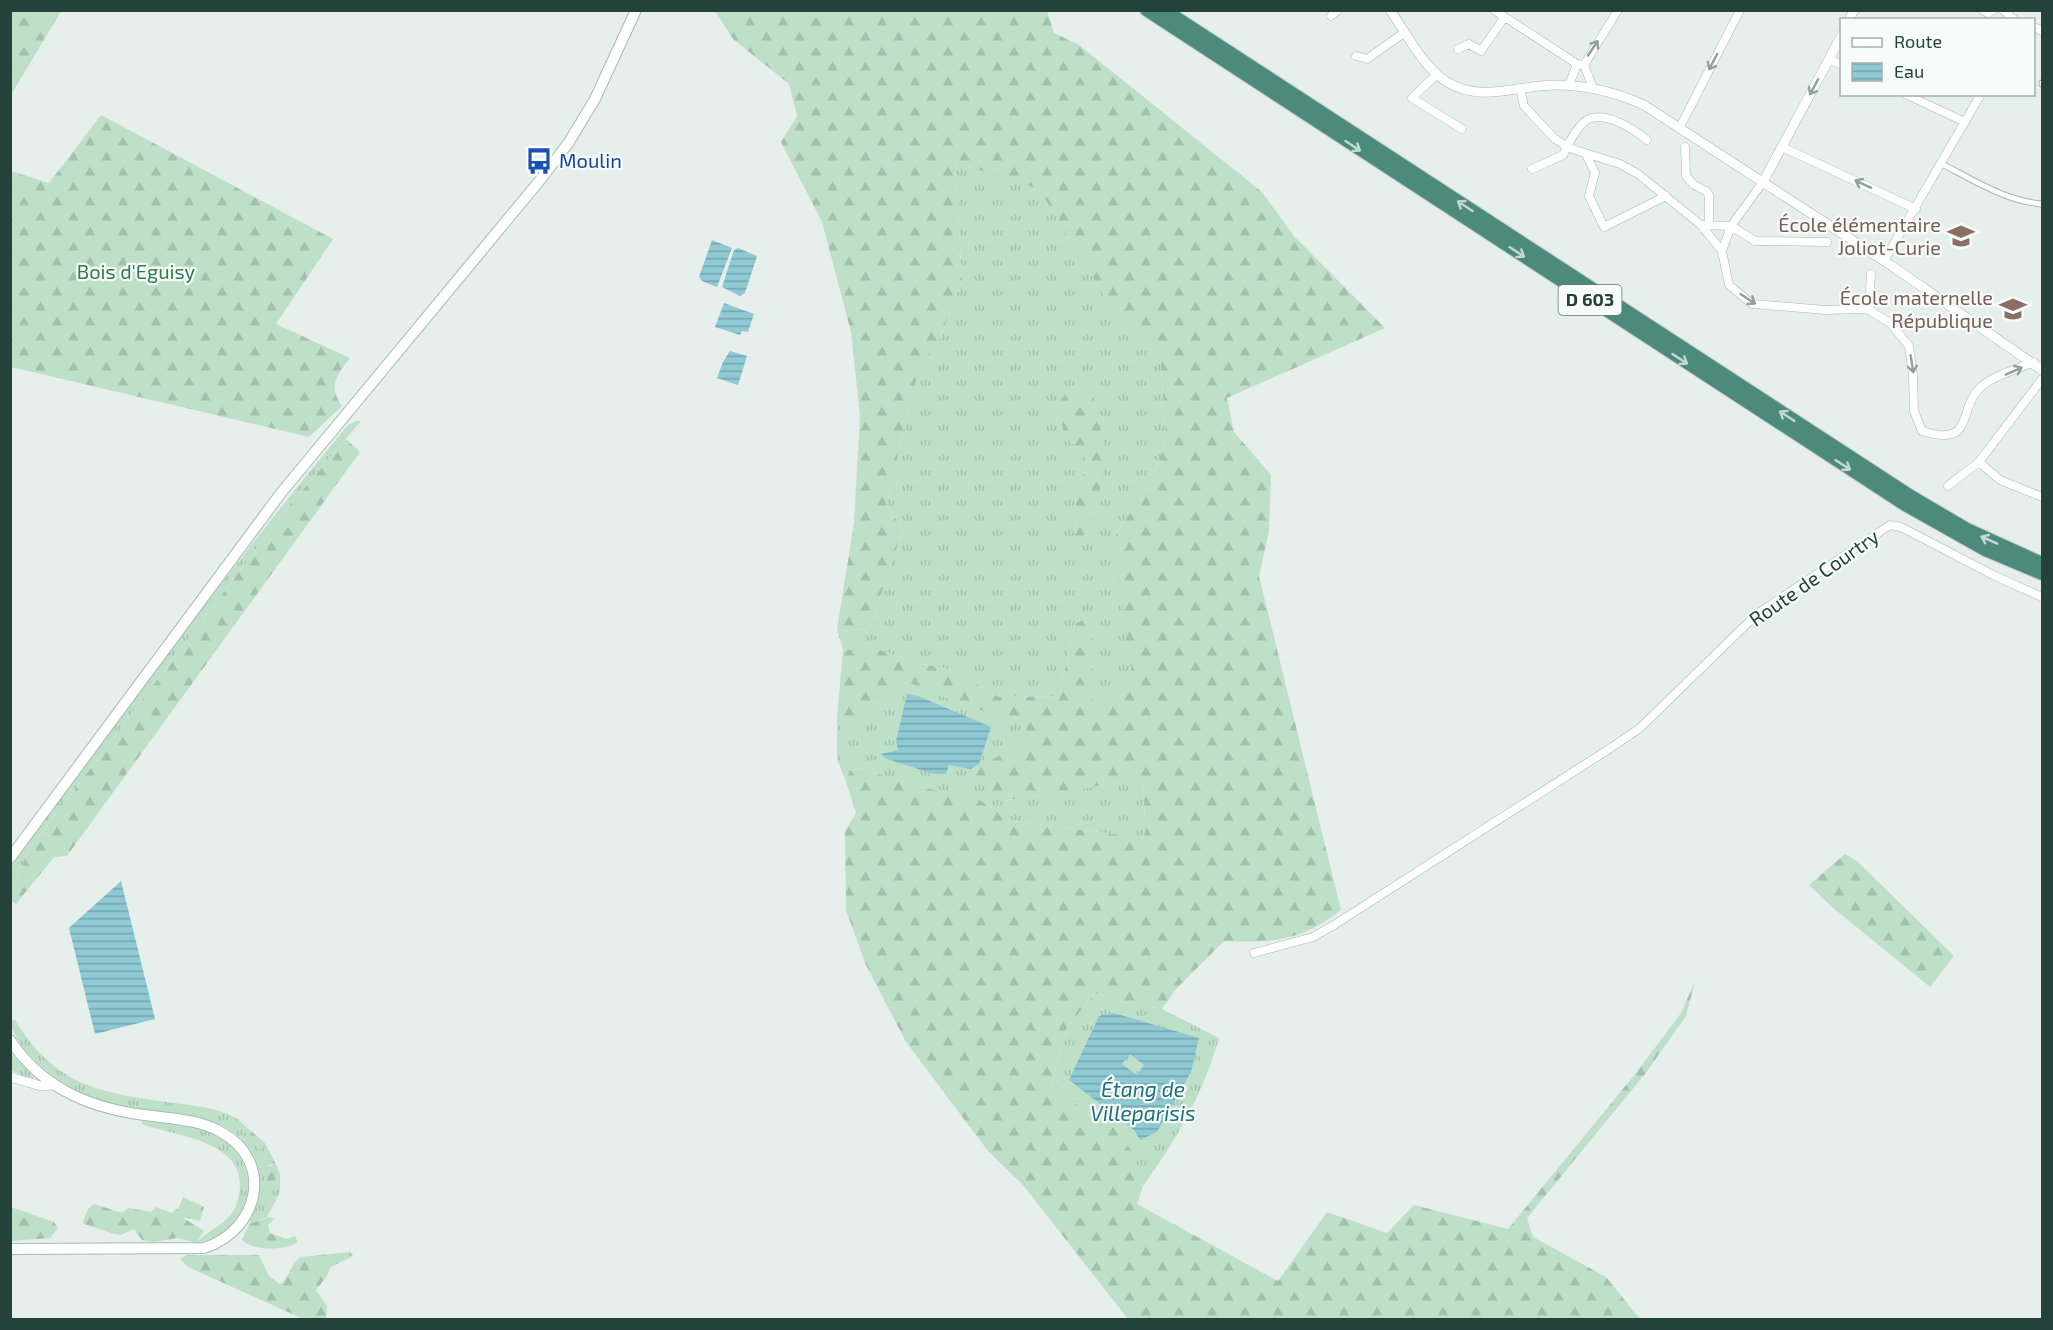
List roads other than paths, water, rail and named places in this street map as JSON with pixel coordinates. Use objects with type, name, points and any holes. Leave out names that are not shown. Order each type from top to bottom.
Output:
[{"type":"highway","name":"D 603","points":[[1146,10],[1905,505],[1985,550],[2043,574]]},
{"type":"highway","name":"D 603","points":[[1165,10],[1911,496],[1967,529],[2043,562]]},
{"type":"highway","points":[[1985,550],[2004,565],[2043,582]]},
{"type":"main road","points":[[10,858],[281,493],[542,179],[573,136],[595,99],[636,10]]},
{"type":"main road","points":[[10,1249],[38,1247],[204,1248],[221,1241],[240,1227],[254,1197],[254,1179],[247,1158],[234,1141],[218,1130],[187,1120],[106,1109],[75,1098],[53,1085],[12,1045]]},
{"type":"street","points":[[1331,16],[1338,10]]},
{"type":"street","points":[[1390,10],[1437,74],[1448,82],[1471,92],[1484,93],[1569,85],[1593,88],[1644,105],[1884,261],[2043,370]]},
{"type":"street","points":[[1494,10],[1580,64],[1593,88]]},
{"type":"street","points":[[1569,85],[1580,64],[1618,10]]},
{"type":"street","points":[[1680,127],[1740,10]]},
{"type":"street","points":[[1982,10],[1988,14],[1993,10]]},
{"type":"street","points":[[1458,49],[1470,44],[1481,51],[1504,18]]},
{"type":"street","points":[[1356,56],[1367,59],[1405,32]]},
{"type":"street","points":[[1722,251],[1731,226],[1763,182],[1840,39]]},
{"type":"street","points":[[1829,59],[1840,64]]},
{"type":"street","points":[[1437,74],[1412,98],[1462,129]]},
{"type":"street","points":[[1520,88],[1524,106],[1554,138],[1566,146],[1629,169],[1705,225],[1722,251],[1729,285],[1752,304],[1869,310],[1890,323],[1909,346],[1914,375],[1914,411],[1922,431],[1941,437],[1959,430],[1968,417],[1971,398],[1984,384],[2034,362]]},
{"type":"street","points":[[1909,96],[1965,122]]},
{"type":"street","points":[[1884,261],[1980,96]]},
{"type":"street","points":[[1532,169],[1563,155],[1566,146],[1587,120],[1593,117],[1628,126],[1647,140]]},
{"type":"street","points":[[1691,134],[1685,147],[1686,176],[1694,185],[1706,190],[1708,195],[1705,225]]},
{"type":"street","points":[[1782,147],[1916,209]]},
{"type":"street","points":[[1586,154],[1594,173],[1589,196],[1604,227],[1666,196]]},
{"type":"street","points":[[1942,164],[2000,194],[2027,203],[2043,204]]},
{"type":"street","points":[[1705,225],[1731,226],[1755,242],[1827,242]]},
{"type":"street","points":[[1869,310],[1871,274]]},
{"type":"street","points":[[1948,486],[1979,462],[2043,379]]},
{"type":"street","points":[[1979,462],[2000,480],[2043,497]]},
{"type":"street","name":"Route de Courtry","points":[[1254,953],[1313,937],[1586,765],[1640,728],[1758,614],[1890,525],[1901,526],[1995,576],[2043,597]]},
{"type":"street","points":[[10,1077],[41,1086],[53,1085]]},
{"type":"water","points":[[712,240],[732,248],[717,287],[702,281],[699,277]]},
{"type":"water","points":[[738,248],[757,256],[745,293],[740,296],[722,287],[734,250]]},
{"type":"water","points":[[724,303],[754,314],[748,332],[742,331],[740,335],[715,327]]},
{"type":"water","points":[[730,351],[747,356],[738,385],[717,378]]},
{"type":"water","points":[[907,694],[918,696],[991,727],[979,764],[971,769],[949,765],[946,774],[934,774],[887,759],[881,754],[898,750],[896,741]]},
{"type":"water","points":[[121,881],[155,1019],[95,1034],[69,928]]},
{"type":"water","name":"Étang de Villeparisis","points":[[1114,1013],[1199,1038],[1191,1072],[1157,1132],[1140,1140],[1134,1130],[1069,1080],[1099,1016]],"holes":[[[1130,1054],[1144,1065],[1137,1075],[1122,1064]]]},
{"type":"place","name":"Moulin","points":[[539,161]]},
{"type":"place","name":"École élémentaire Joliot-Curie","points":[[1961,236]]},
{"type":"place","name":"École maternelle République","points":[[2013,309]]},
{"type":"park label","name":"Bois d'Eguisy","points":[[136,272]]}]
